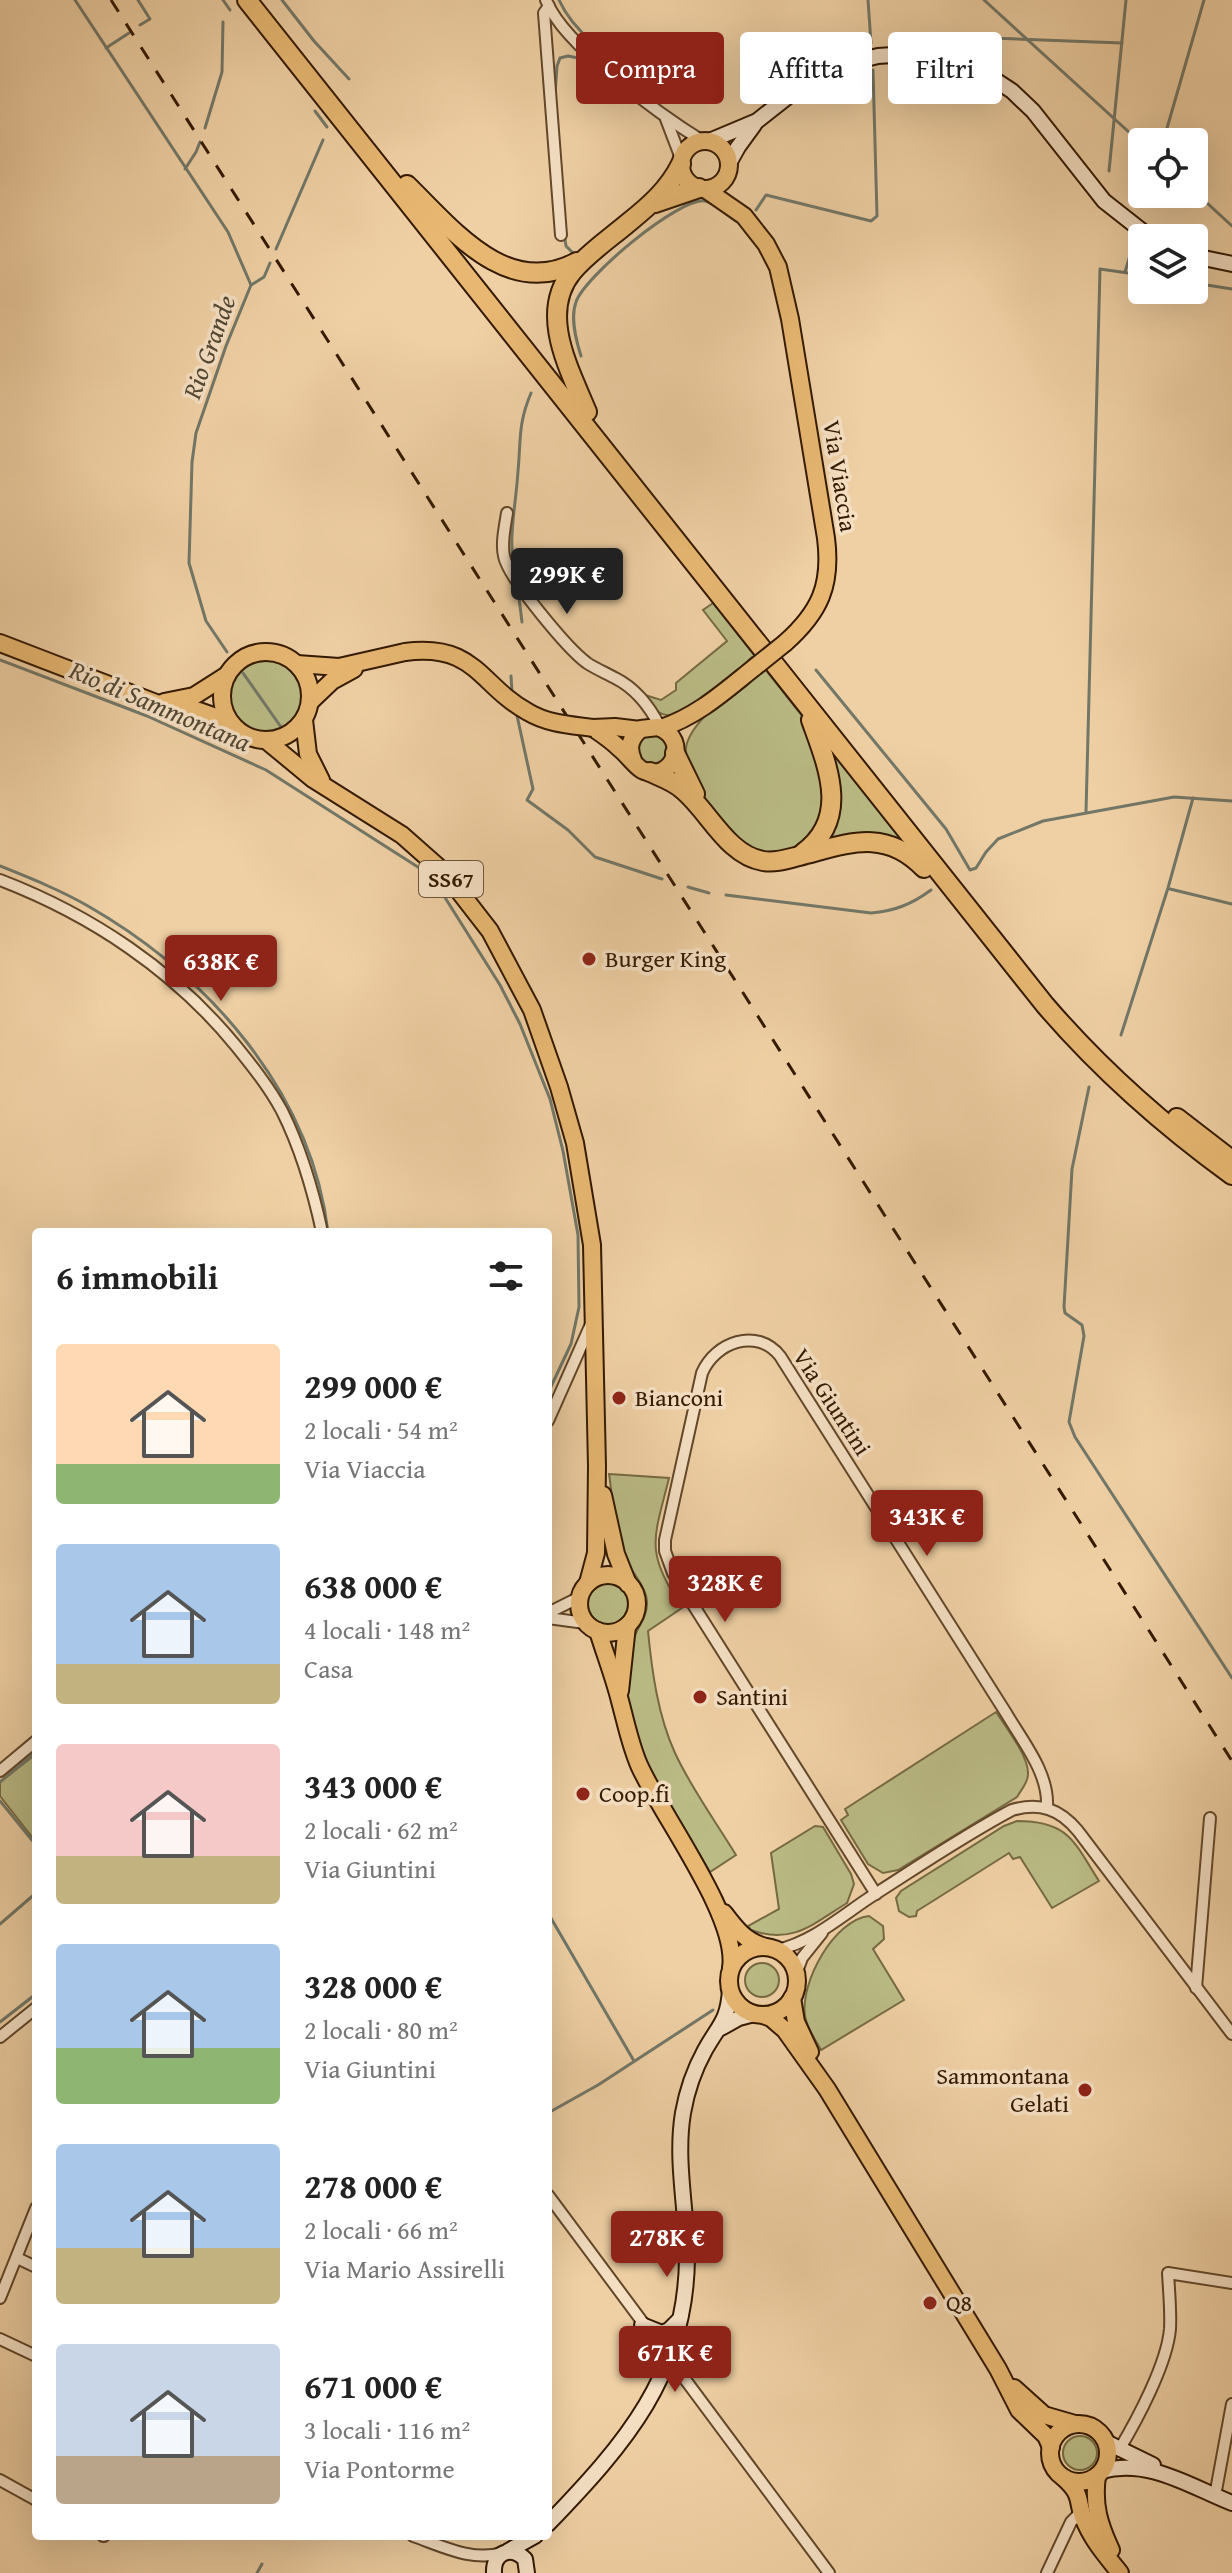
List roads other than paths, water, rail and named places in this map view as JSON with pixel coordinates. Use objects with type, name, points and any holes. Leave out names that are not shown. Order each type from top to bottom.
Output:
[{"type":"highway","points":[[247,0],[962,903],[1074,1039],[1136,1099],[1232,1175]]},
{"type":"highway","points":[[261,0],[1055,998],[1112,1060],[1169,1112],[1232,1160]]},
{"type":"highway","points":[[407,185],[478,251],[512,269],[546,274],[560,271],[586,257],[652,204],[682,163]]},
{"type":"highway","points":[[652,204],[702,189]]},
{"type":"highway","points":[[586,257],[566,281],[560,294],[557,317],[562,350],[587,412]]},
{"type":"highway","points":[[797,857],[819,838],[828,821],[831,806],[829,774],[806,705]]},
{"type":"highway","points":[[676,752],[687,780],[709,817]]},
{"type":"highway","points":[[650,772],[681,788],[738,849],[752,858],[774,862],[859,842],[888,844],[913,857],[962,903]]},
{"type":"main road","points":[[705,142],[722,149],[734,195],[744,216],[685,178],[682,163],[688,149],[705,142]]},
{"type":"main road","points":[[702,189],[718,185],[728,168]]},
{"type":"main road","name":"Via Viaccia","points":[[708,705],[806,624],[818,604],[826,581],[828,557],[782,280],[766,244],[744,216]]},
{"type":"main road","name":"SS67","points":[[0,643],[175,709],[205,712],[230,722],[250,737],[267,741],[327,788],[402,835],[445,873],[490,931],[532,1010],[559,1087],[581,1170],[592,1245],[594,1319]]},
{"type":"main road","points":[[158,703],[194,696],[227,675],[242,658],[264,651],[280,653],[297,664],[309,683],[310,702]]},
{"type":"main road","points":[[297,664],[339,667],[405,652],[427,651],[459,658],[479,671],[516,705],[551,722],[593,728],[641,729]]},
{"type":"main road","points":[[310,702],[332,681],[370,662]]},
{"type":"main road","points":[[227,675],[222,701],[230,722]]},
{"type":"main road","name":"SS67","points":[[310,702],[304,720],[308,754],[327,788]]},
{"type":"main road","points":[[593,728],[638,767],[650,772],[666,768],[691,725],[708,705]]},
{"type":"main road","points":[[661,728],[708,705]]},
{"type":"main road","points":[[267,741],[289,734],[304,720]]},
{"type":"main road","points":[[633,760],[630,745],[634,736],[649,726],[661,728],[672,737],[676,752]]},
{"type":"main road","points":[[594,1319],[596,1553],[580,1613],[592,1627],[620,1701],[639,1764],[712,1895],[744,1937],[772,1949],[792,1964],[797,1982],[792,1998],[780,2011],[759,2015]]},
{"type":"main road","points":[[597,1466],[616,1554],[634,1591],[636,1610],[627,1626],[620,1701]]},
{"type":"main road","points":[[584,1590],[602,1576],[612,1575],[628,1584]]},
{"type":"main road","points":[[592,1627],[610,1633],[627,1626]]},
{"type":"main road","points":[[712,1895],[728,1937],[732,1954],[730,1990],[739,2005],[771,2018],[785,2030],[827,2089],[998,2369],[1019,2410],[1047,2437],[1052,2464],[1077,2492],[1081,2512],[1093,2538],[1121,2573]]},
{"type":"main road","points":[[731,1968],[745,1952],[772,1949]]},
{"type":"main road","points":[[792,1998],[796,2022],[827,2089]]},
{"type":"main road","points":[[998,2369],[1036,2410],[1055,2420],[1094,2429],[1112,2446],[1099,2474],[1094,2500],[1100,2527],[1121,2573]]},
{"type":"main road","points":[[1051,2447],[1060,2431],[1077,2424]]},
{"type":"main road","points":[[1063,2477],[1080,2482],[1099,2474]]},
{"type":"street","points":[[548,3],[583,49],[665,117],[705,142],[757,121],[813,78],[861,59],[908,54],[930,56],[983,72],[1012,91],[1033,111],[1104,201],[1133,224]]},
{"type":"street","points":[[548,3],[544,13],[561,235]]},
{"type":"street","points":[[665,117],[682,163]]},
{"type":"street","points":[[728,168],[738,147],[757,121]]},
{"type":"street","points":[[1208,259],[1232,264]]},
{"type":"street","points":[[507,513],[503,549],[511,576],[577,654],[593,667],[625,684],[643,701],[661,728]]},
{"type":"street","points":[[641,729],[643,701]]},
{"type":"street","points":[[0,880],[42,896],[124,944],[170,977],[212,1018],[251,1064],[280,1109],[308,1174],[321,1228]]},
{"type":"street","points":[[552,1412],[594,1319]]},
{"type":"street","name":"Via Giuntini","points":[[876,1894],[666,1558],[665,1540],[702,1373],[710,1359],[730,1345],[744,1340],[758,1340],[780,1356],[1013,1725],[1042,1774],[1048,1794],[1047,1807]]},
{"type":"street","points":[[552,1613],[584,1590]]},
{"type":"street","points":[[552,1617],[592,1627]]},
{"type":"street","points":[[0,1771],[32,1744]]},
{"type":"street","points":[[772,1949],[799,1944],[826,1929],[876,1894],[1012,1810],[1024,1806],[1047,1807],[1071,1822],[1232,2034]]},
{"type":"street","points":[[1196,1988],[1210,1818]]},
{"type":"street","points":[[796,1974],[802,1958],[826,1929]]},
{"type":"street","points":[[552,2520],[621,2442],[656,2390],[670,2359],[681,2316],[687,2260],[680,2147],[682,2120],[694,2073],[721,2028],[730,1990]]},
{"type":"street","points":[[0,2037],[32,2011]]},
{"type":"street","points":[[721,2028],[739,2018],[759,2015]]},
{"type":"street","points":[[552,2201],[829,2573]]},
{"type":"street","points":[[0,2298],[32,2219]]},
{"type":"street","points":[[17,2258],[32,2265]]},
{"type":"street","points":[[1232,2283],[1168,2273],[1170,2328],[1166,2351],[1146,2398],[1112,2446],[1232,2503]]},
{"type":"street","points":[[642,2325],[662,2333],[674,2326],[681,2316]]},
{"type":"street","points":[[0,2339],[32,2354]]},
{"type":"street","points":[[1215,2496],[1232,2404]]},
{"type":"street","points":[[1099,2474],[1122,2467],[1143,2468],[1170,2476]]},
{"type":"street","points":[[0,2480],[32,2498]]},
{"type":"street","points":[[1047,2573],[1071,2522],[1081,2512]]},
{"type":"street","points":[[425,2540],[473,2556],[490,2557],[528,2540]]},
{"type":"street","points":[[528,2569],[528,2550],[534,2540]]},
{"type":"street","points":[[494,2573],[495,2562],[505,2552],[518,2553],[528,2569]]},
{"type":"street","points":[[473,2556],[494,2573]]},
{"type":"waterway","name":"Rio Grande","points":[[75,0],[228,232],[251,285],[196,433],[192,462],[189,563],[206,621],[227,652]]},
{"type":"waterway","points":[[138,0],[150,19],[140,25]]},
{"type":"waterway","points":[[223,0],[230,10]]},
{"type":"waterway","points":[[282,0],[349,79]]},
{"type":"waterway","points":[[559,0],[582,32]]},
{"type":"waterway","points":[[868,0],[870,32]]},
{"type":"waterway","points":[[984,0],[1128,131]]},
{"type":"waterway","points":[[1109,171],[1126,0]]},
{"type":"waterway","points":[[1167,128],[1204,0]]},
{"type":"waterway","points":[[205,128],[222,72],[223,22]]},
{"type":"waterway","points":[[106,48],[129,33]]},
{"type":"waterway","points":[[1002,38],[1122,43]]},
{"type":"waterway","points":[[555,95],[560,58],[576,58]]},
{"type":"waterway","points":[[756,210],[766,195],[871,221],[877,216],[873,70]]},
{"type":"waterway","points":[[315,111],[327,127]]},
{"type":"waterway","points":[[276,249],[323,140]]},
{"type":"waterway","points":[[185,169],[200,142]]},
{"type":"waterway","points":[[581,356],[574,308],[583,290],[613,258],[655,225],[692,203],[709,202],[736,221]]},
{"type":"waterway","points":[[1208,204],[1232,226]]},
{"type":"waterway","points":[[564,234],[566,246],[573,253]]},
{"type":"waterway","points":[[1125,272],[1128,262]]},
{"type":"waterway","points":[[251,285],[264,277],[270,263]]},
{"type":"waterway","points":[[1086,812],[1100,269],[1128,273]]},
{"type":"waterway","points":[[1208,285],[1232,289]]},
{"type":"waterway","points":[[514,570],[512,533],[521,432],[531,393]]},
{"type":"waterway","points":[[518,590],[522,622]]},
{"type":"waterway","name":"Rio di Sammontana","points":[[0,660],[147,716],[266,770],[421,869],[444,896],[500,985],[520,1024],[550,1099],[563,1151],[578,1235],[579,1307],[571,1344],[552,1384]]},
{"type":"waterway","points":[[816,670],[946,829],[970,870],[976,868],[998,839],[1043,821],[1174,797],[1232,801]]},
{"type":"waterway","name":"Rio Grande","points":[[243,673],[281,727]]},
{"type":"waterway","points":[[511,676],[512,692]]},
{"type":"waterway","points":[[516,711],[533,789],[527,800],[568,830],[595,857],[662,879]]},
{"type":"waterway","points":[[1121,1035],[1193,798]]},
{"type":"waterway","points":[[0,866],[77,900],[132,934],[174,966],[212,1002],[247,1042],[276,1085],[300,1131],[318,1180],[327,1228]]},
{"type":"waterway","points":[[688,887],[709,893]]},
{"type":"waterway","points":[[1170,889],[1232,904]]},
{"type":"waterway","points":[[726,895],[871,913],[903,906],[931,890]]},
{"type":"waterway","points":[[1089,1087],[1072,1169],[1064,1307],[1065,1313],[1082,1325],[1084,1336],[1069,1422],[1075,1437],[1232,1678]]},
{"type":"waterway","points":[[0,1782],[32,1755]]},
{"type":"waterway","points":[[0,1801],[32,1840]]},
{"type":"waterway","points":[[0,1924],[32,1896]]},
{"type":"waterway","points":[[552,1920],[634,2061]]},
{"type":"waterway","points":[[0,2022],[32,1997]]},
{"type":"waterway","points":[[552,2111],[598,2085],[713,2010]]},
{"type":"waterway","points":[[257,2573],[262,2564]]},
{"type":"railway","points":[[111,0],[1232,1761]]},
{"type":"place","name":"Burger King","points":[[589,959]]},
{"type":"place","name":"Bianconi","points":[[619,1398]]},
{"type":"place","name":"Santini","points":[[700,1697]]},
{"type":"place","name":"Coop.fi","points":[[583,1794]]},
{"type":"place","name":"Sammontana Gelati","points":[[1085,2090]]},
{"type":"place","name":"Q8","points":[[930,2303]]}]
